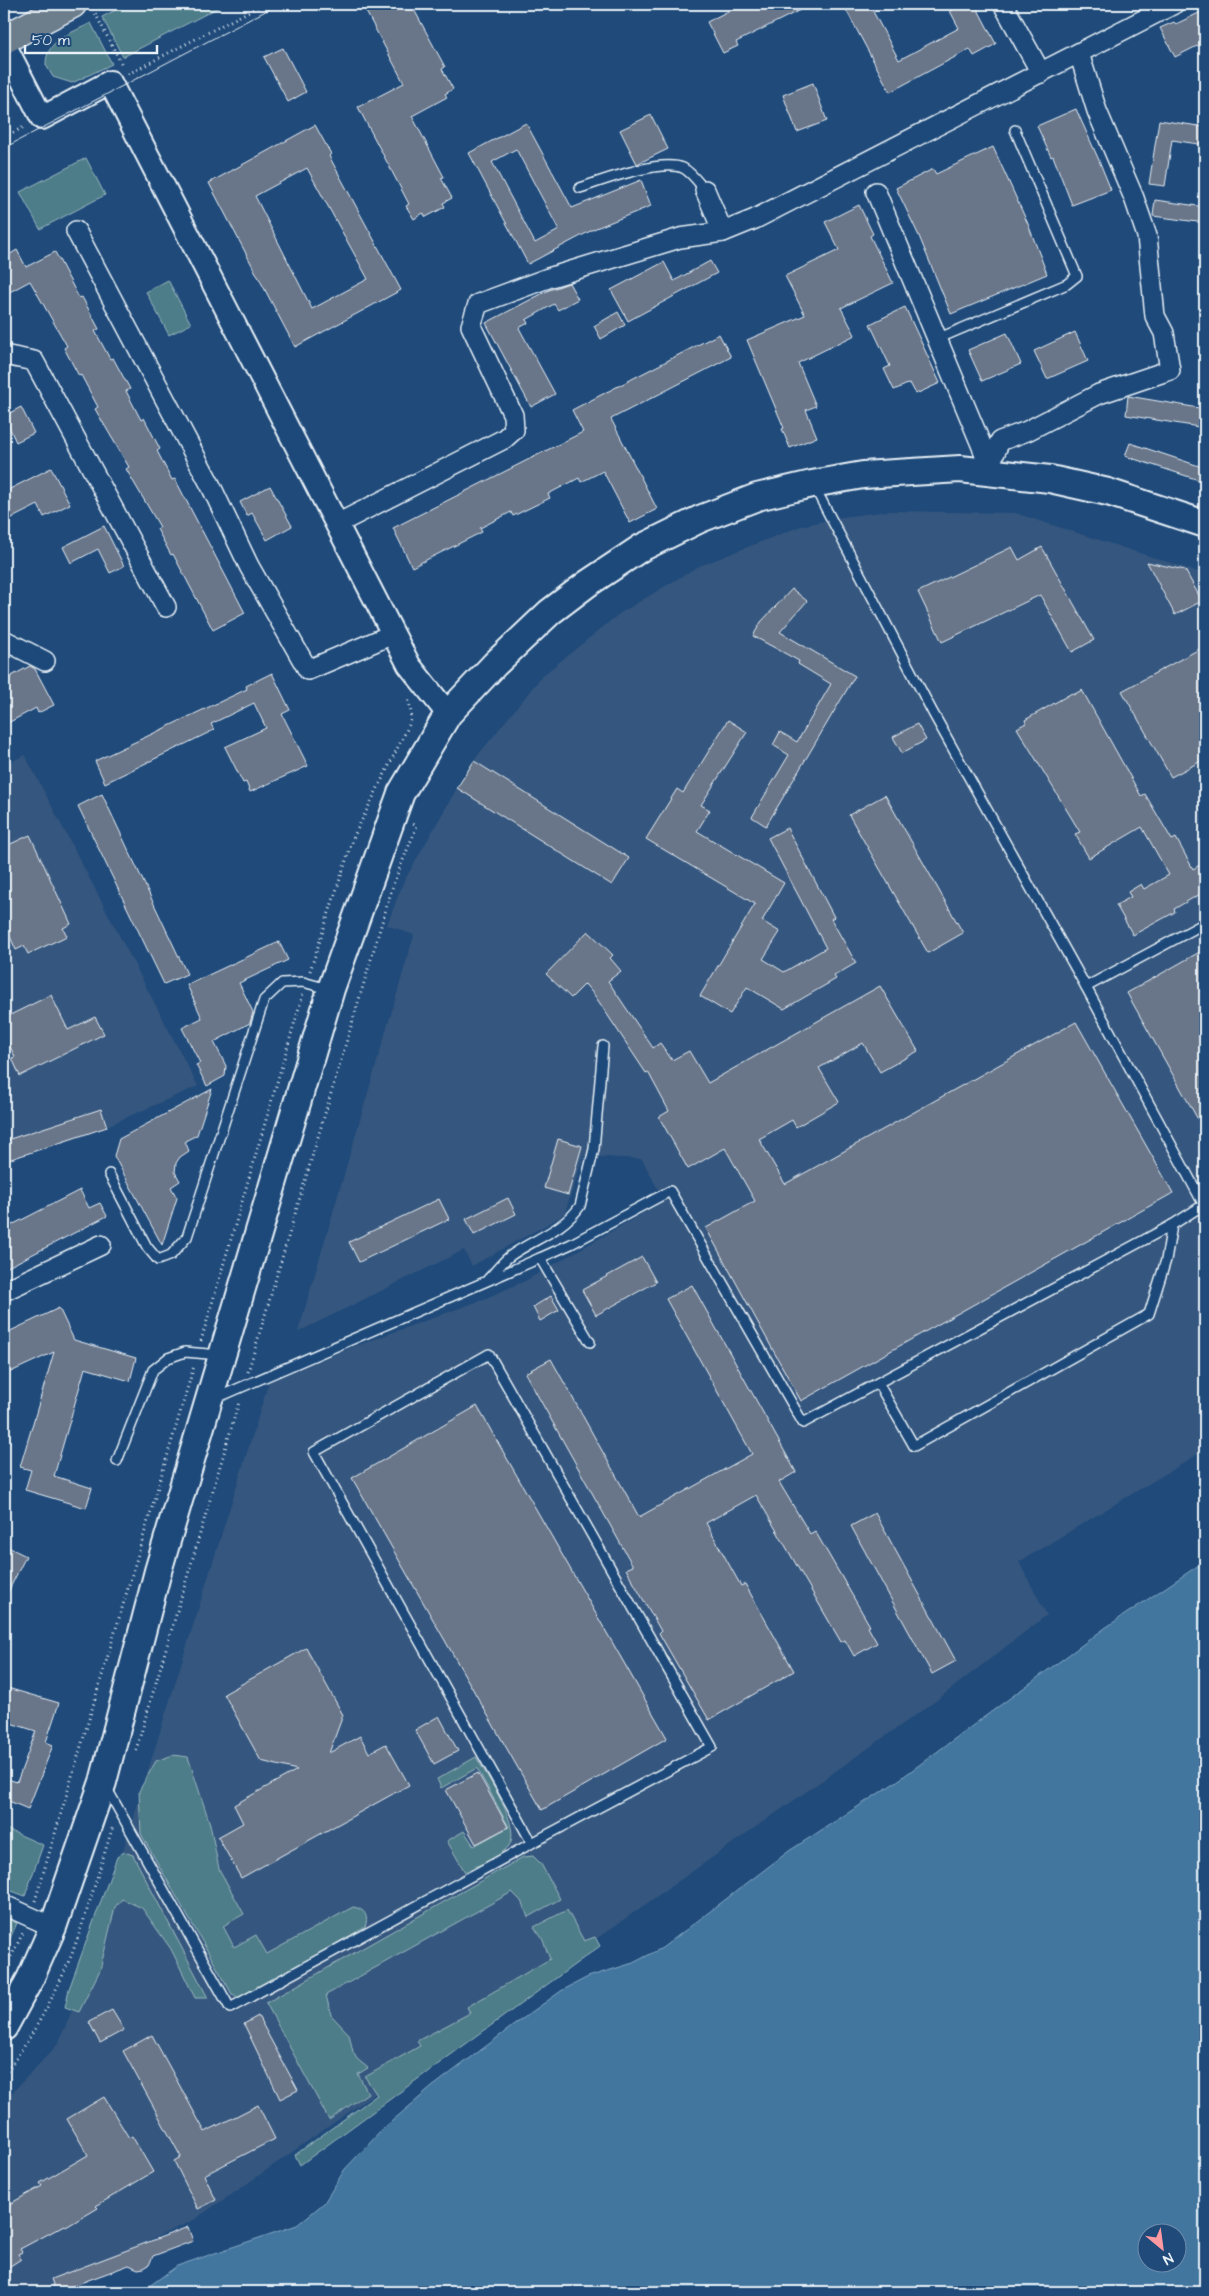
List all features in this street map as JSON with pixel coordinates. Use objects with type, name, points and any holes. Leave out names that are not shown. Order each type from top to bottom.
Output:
[{"type":"main road","points":[[4,39],[72,4]]},
{"type":"main road","points":[[4,2027],[30,1979],[41,1922],[103,1782],[158,1571],[209,1401],[210,1353],[319,986],[394,814],[401,793],[448,714],[495,664],[550,612],[641,548],[700,519],[757,497],[812,484],[863,475],[960,470],[1050,479],[1108,492],[1205,524]]},
{"type":"street","points":[[1003,4],[1041,73]]},
{"type":"street","points":[[337,524],[504,439],[514,430],[514,415],[470,326],[478,304],[548,278],[680,238],[722,232],[755,219],[1174,4]]},
{"type":"street","points":[[4,44],[42,118],[110,82],[409,665],[448,714]]},
{"type":"street","points":[[989,473],[1000,441],[1027,431],[1100,394],[1170,370],[1164,333],[1155,316],[1147,236],[1134,198],[1097,112],[1080,53]]},
{"type":"street","points":[[705,190],[722,232]]},
{"type":"street","points":[[876,192],[983,449],[989,473]]},
{"type":"street","points":[[76,231],[210,484],[249,566],[308,670],[393,634]]},
{"type":"street","points":[[4,354],[34,361],[166,607]]},
{"type":"street","points":[[4,640],[45,661]]},
{"type":"street","points":[[4,1291],[101,1245]]},
{"type":"street","points":[[4,1905],[41,1922]]},
{"type":"lane","points":[[938,339],[1067,284],[1077,276],[1015,130]]},
{"type":"lane","points":[[580,188],[668,164],[685,169],[705,190]]},
{"type":"lane","points":[[209,1401],[571,1244],[670,1191],[803,1423],[1172,1225],[1205,1205],[933,713],[812,484]]},
{"type":"lane","points":[[1086,987],[1205,923]]},
{"type":"lane","points":[[109,1174],[147,1247],[158,1260],[171,1255],[187,1237],[264,1000],[282,983],[319,986]]},
{"type":"lane","points":[[486,1281],[508,1257],[561,1224],[575,1214],[580,1206],[594,1149],[603,1046]]},
{"type":"lane","points":[[878,1383],[914,1446],[1149,1314],[1166,1260],[1172,1225]]},
{"type":"lane","points":[[540,1258],[590,1342]]},
{"type":"lane","points":[[116,1461],[153,1370],[168,1358],[185,1352],[210,1353]]},
{"type":"lane","points":[[103,1782],[230,2008],[532,1842],[712,1747],[489,1354],[314,1452],[532,1842]]},
{"type":"path","points":[[90,4],[127,75],[263,4]]},
{"type":"path","points":[[4,1970],[41,1922],[319,986],[354,836],[410,723],[409,700],[405,692]]},
{"type":"path","points":[[135,1752],[256,1340],[394,882],[417,826],[369,804]]},
{"type":"path","points":[[4,2075],[34,2028],[55,1990],[73,1950],[118,1809]]},
{"type":"shaded area","points":[[888,511],[1015,513],[1205,574],[1205,1450],[1019,1562],[1047,1615],[937,1700],[241,2188],[192,2221],[58,2282],[61,2292],[4,2292],[4,2101],[58,2044],[77,1998],[269,1382],[342,1351],[479,1301],[525,1281],[664,1201],[642,1159],[584,1156],[564,1215],[472,1266],[464,1250],[298,1332],[414,935],[387,925],[403,883],[470,765],[542,676],[619,614],[697,567],[801,526],[842,517]]},
{"type":"shaded area","points":[[25,755],[198,1086],[82,1137],[4,1161],[4,765]]},
{"type":"shaded area","points":[[1205,1561],[1205,2292],[141,2292],[177,2266],[297,2225],[324,2203],[345,2169],[385,2127],[432,2087],[522,2019],[561,1991],[588,1977],[633,1963],[662,1948],[789,1851],[896,1782],[1105,1628]]},
{"type":"green space","points":[[127,4],[225,4],[123,57],[102,17]]},
{"type":"green space","points":[[91,23],[112,64],[72,83],[53,77],[46,65],[50,49],[61,38]]},
{"type":"green space","points":[[86,158],[105,195],[40,229],[20,192]]},
{"type":"green space","points":[[168,280],[191,324],[169,335],[146,292]]},
{"type":"green space","points":[[173,1755],[188,1757],[210,1824],[219,1869],[244,1914],[223,1926],[234,1947],[256,1935],[267,1954],[353,1907],[360,1909],[365,1914],[365,1927],[247,1995],[238,1997],[232,1994],[141,1834],[139,1791],[156,1761]]},
{"type":"green space","points":[[476,1757],[508,1815],[512,1839],[508,1847],[499,1855],[465,1872],[447,1841],[464,1831],[474,1846],[509,1827],[477,1768],[441,1788],[437,1779]]},
{"type":"green space","points":[[4,1828],[43,1845],[25,1896],[4,1888]]},
{"type":"green space","points":[[124,1852],[133,1855],[208,1998],[195,1998],[171,1949],[142,1908],[122,1899],[115,1907],[100,1970],[79,2012],[65,2007],[69,1989],[117,1857]]},
{"type":"green space","points":[[533,1856],[541,1864],[560,1899],[528,1917],[521,1901],[512,1892],[326,1995],[331,2015],[349,2034],[353,2052],[357,2059],[368,2068],[358,2074],[368,2093],[329,2120],[266,2003],[523,1857]]},
{"type":"green space","points":[[567,1910],[584,1941],[595,1937],[600,1946],[300,2165],[295,2155],[377,2095],[365,2077],[420,2046],[417,2041],[470,2013],[467,2007],[550,1959],[542,1938],[534,1927]]},
{"type":"green space","points":[[4,1918],[17,1923],[4,1952]]},
{"type":"building","points":[[362,4],[411,4],[445,67],[442,69],[453,89],[445,94],[447,97],[412,116],[444,177],[441,178],[452,198],[443,203],[445,207],[426,217],[423,213],[414,219],[406,206],[409,204],[358,107],[404,83]]},
{"type":"building","points":[[732,4],[812,4],[736,42],[738,46],[723,53],[707,22],[734,8]]},
{"type":"building","points":[[843,4],[869,4],[899,60],[959,28],[950,11],[953,10],[950,4],[975,4],[996,44],[974,56],[970,49],[890,92]]},
{"type":"building","points":[[1205,10],[1205,42],[1175,57],[1160,28],[1174,22],[1176,24]]},
{"type":"building","points":[[283,48],[306,92],[288,102],[264,57]]},
{"type":"building","points":[[813,83],[827,121],[797,132],[783,95]]},
{"type":"building","points":[[1076,109],[1111,190],[1072,205],[1053,156],[1051,157],[1037,126]]},
{"type":"building","points":[[651,115],[668,149],[637,164],[620,130]]},
{"type":"building","points":[[1159,120],[1205,127],[1205,145],[1172,140],[1165,186],[1149,184]]},
{"type":"building","points":[[526,123],[572,208],[641,180],[651,206],[596,228],[528,264],[469,153]],"holes":[[[516,149],[559,230],[535,243],[492,162]]]},
{"type":"building","points":[[315,125],[331,154],[329,156],[401,290],[295,347],[209,183]],"holes":[[[307,168],[368,279],[312,309],[255,196]]]},
{"type":"building","points":[[993,147],[1028,224],[1047,274],[951,314],[919,236],[896,188],[933,169],[936,174]]},
{"type":"building","points":[[1155,200],[1205,207],[1205,223],[1153,216]]},
{"type":"building","points":[[859,205],[873,234],[870,236],[893,283],[841,308],[855,335],[798,363],[816,406],[806,410],[817,437],[790,448],[782,429],[784,428],[747,340],[805,315],[785,276],[839,250],[825,222]]},
{"type":"building","points":[[17,250],[26,267],[55,252],[79,298],[82,297],[99,329],[95,331],[110,359],[113,358],[130,389],[126,391],[141,420],[144,418],[160,449],[157,451],[172,480],[175,479],[245,613],[213,630],[173,554],[171,555],[157,529],[160,527],[126,469],[129,467],[95,409],[98,407],[81,375],[79,376],[64,348],[67,346],[30,281],[4,295],[4,258]]},
{"type":"building","points":[[710,261],[717,273],[628,321],[611,290],[664,262],[674,281]]},
{"type":"building","points":[[569,283],[578,299],[558,310],[554,304],[526,320],[528,323],[519,328],[555,394],[531,407],[486,323],[549,290]]},
{"type":"building","points":[[905,307],[940,383],[916,394],[910,383],[894,390],[884,369],[890,366],[870,324]]},
{"type":"building","points":[[618,312],[625,325],[601,339],[594,326]]},
{"type":"building","points":[[1075,332],[1088,361],[1047,379],[1034,351]]},
{"type":"building","points":[[1007,333],[1021,364],[982,381],[968,350]]},
{"type":"building","points":[[719,334],[731,357],[611,419],[657,509],[630,523],[603,471],[581,482],[579,478],[548,494],[550,498],[513,516],[511,512],[480,528],[482,532],[412,567],[393,528],[583,432],[572,410]]},
{"type":"building","points":[[1128,396],[1205,409],[1205,428],[1126,415]]},
{"type":"building","points":[[21,407],[34,433],[16,442],[4,416]]},
{"type":"building","points":[[1130,443],[1205,468],[1205,482],[1125,456]]},
{"type":"building","points":[[51,468],[70,504],[44,517],[38,505],[4,522],[4,492]]},
{"type":"building","points":[[270,486],[292,526],[267,540],[252,513],[247,516],[240,502]]},
{"type":"building","points":[[104,526],[124,566],[110,573],[98,549],[71,563],[63,547]]},
{"type":"building","points":[[1012,547],[1019,560],[1042,547],[1094,640],[1072,652],[1040,595],[942,642],[918,592]]},
{"type":"building","points":[[1147,562],[1185,570],[1202,601],[1175,615]]},
{"type":"building","points":[[792,589],[807,601],[780,632],[855,676],[766,826],[752,817],[789,755],[773,745],[780,732],[797,742],[831,684],[798,664],[799,661],[753,636],[761,622]]},
{"type":"building","points":[[1205,646],[1205,759],[1171,777],[1122,691]]},
{"type":"building","points":[[30,666],[35,669],[54,705],[38,713],[36,708],[4,725],[4,680]]},
{"type":"building","points":[[272,673],[290,710],[282,714],[308,766],[250,792],[246,782],[243,783],[225,747],[266,728],[254,703],[211,724],[214,730],[105,783],[95,761],[247,689],[246,686]]},
{"type":"building","points":[[1082,690],[1141,796],[1145,794],[1172,840],[1176,838],[1193,869],[1205,862],[1205,891],[1174,909],[1175,912],[1133,935],[1116,905],[1131,897],[1128,892],[1141,884],[1144,889],[1169,875],[1142,827],[1089,858],[1075,834],[1080,832],[1017,728],[1026,723],[1025,720],[1072,693],[1073,695]]},
{"type":"building","points":[[728,720],[747,732],[701,805],[710,810],[697,831],[784,883],[762,921],[780,932],[763,959],[784,972],[826,948],[768,838],[787,828],[834,917],[831,919],[856,963],[834,976],[836,979],[784,1009],[747,987],[730,1014],[700,996],[755,904],[646,839],[677,789],[683,793]]},
{"type":"building","points":[[917,724],[926,740],[902,753],[893,737]]},
{"type":"building","points":[[474,761],[629,858],[612,885],[457,788]]},
{"type":"building","points":[[102,794],[187,974],[164,984],[78,806]]},
{"type":"building","points":[[885,795],[963,933],[928,953],[849,815]]},
{"type":"building","points":[[30,835],[71,924],[63,928],[67,936],[28,954],[24,946],[16,950],[4,923],[4,847]]},
{"type":"building","points":[[588,931],[613,955],[610,958],[621,971],[608,981],[653,1048],[660,1043],[672,1060],[689,1051],[708,1083],[880,986],[918,1051],[880,1072],[863,1043],[819,1068],[839,1102],[796,1127],[792,1120],[759,1139],[785,1184],[1076,1022],[1173,1193],[801,1401],[706,1228],[755,1201],[725,1148],[688,1169],[659,1117],[669,1111],[648,1072],[646,1073],[595,996],[585,984],[571,998],[546,974]]},
{"type":"building","points":[[279,942],[288,960],[239,983],[253,1012],[250,1023],[214,1042],[226,1066],[225,1076],[207,1086],[196,1065],[200,1063],[182,1028],[202,1018],[187,985]]},
{"type":"building","points":[[1205,949],[1205,1132],[1127,993]]},
{"type":"building","points":[[51,995],[68,1030],[95,1017],[104,1034],[20,1076],[12,1058],[15,1057],[4,1033],[4,1018]]},
{"type":"building","points":[[212,1089],[197,1135],[185,1141],[189,1151],[180,1157],[176,1163],[175,1172],[180,1181],[171,1187],[177,1198],[162,1245],[114,1156],[119,1139]]},
{"type":"building","points":[[101,1109],[107,1127],[8,1160],[4,1141]]},
{"type":"building","points":[[558,1139],[582,1146],[568,1195],[544,1188]]},
{"type":"building","points":[[80,1190],[89,1208],[100,1203],[107,1216],[4,1269],[4,1229]]},
{"type":"building","points":[[508,1198],[516,1214],[474,1235],[466,1219]]},
{"type":"building","points":[[439,1199],[449,1219],[359,1262],[349,1242]]},
{"type":"building","points":[[642,1257],[656,1282],[596,1315],[582,1290]]},
{"type":"building","points":[[692,1285],[796,1472],[779,1482],[810,1534],[815,1531],[870,1626],[868,1627],[877,1643],[854,1656],[845,1640],[841,1642],[756,1495],[706,1523],[741,1586],[745,1584],[794,1671],[709,1720],[659,1633],[661,1631],[626,1569],[633,1566],[525,1373],[551,1359],[639,1517],[752,1454],[666,1299]]},
{"type":"building","points":[[551,1296],[559,1310],[540,1321],[533,1307]]},
{"type":"building","points":[[59,1308],[74,1340],[136,1358],[130,1381],[85,1368],[54,1476],[92,1488],[86,1508],[25,1490],[31,1470],[20,1467],[54,1352],[4,1375],[4,1334]]},
{"type":"building","points":[[477,1406],[667,1738],[542,1810],[352,1478]]},
{"type":"building","points":[[875,1513],[956,1661],[932,1674],[851,1526]]},
{"type":"building","points":[[4,1545],[26,1556],[4,1600]]},
{"type":"building","points":[[306,1648],[343,1715],[329,1753],[360,1736],[369,1753],[386,1744],[409,1785],[241,1878],[218,1837],[243,1823],[234,1805],[297,1770],[261,1761],[224,1694]]},
{"type":"building","points":[[4,1687],[59,1703],[46,1742],[53,1745],[28,1809],[4,1799],[4,1778],[17,1782],[36,1731],[4,1721]]},
{"type":"building","points":[[439,1716],[458,1751],[434,1764],[415,1730]]},
{"type":"building","points":[[478,1773],[508,1827],[476,1844],[446,1790]]},
{"type":"building","points":[[112,2010],[124,2030],[100,2043],[89,2022]]},
{"type":"building","points":[[258,2016],[298,2090],[280,2099],[244,2024]]},
{"type":"building","points":[[152,2035],[205,2132],[258,2105],[275,2139],[204,2175],[216,2200],[198,2209],[174,2161],[181,2157],[123,2051]]},
{"type":"building","points":[[104,2097],[129,2138],[132,2136],[153,2172],[96,2206],[98,2208],[66,2227],[65,2225],[20,2249],[22,2252],[18,2254],[21,2259],[4,2270],[4,2207],[42,2186],[40,2183],[88,2155],[67,2119]]},
{"type":"building","points":[[188,2227],[193,2241],[153,2256],[149,2265],[144,2268],[138,2269],[129,2265],[56,2292],[51,2279]]},
{"type":"tram line","points":[[4,148],[279,4]]}]
